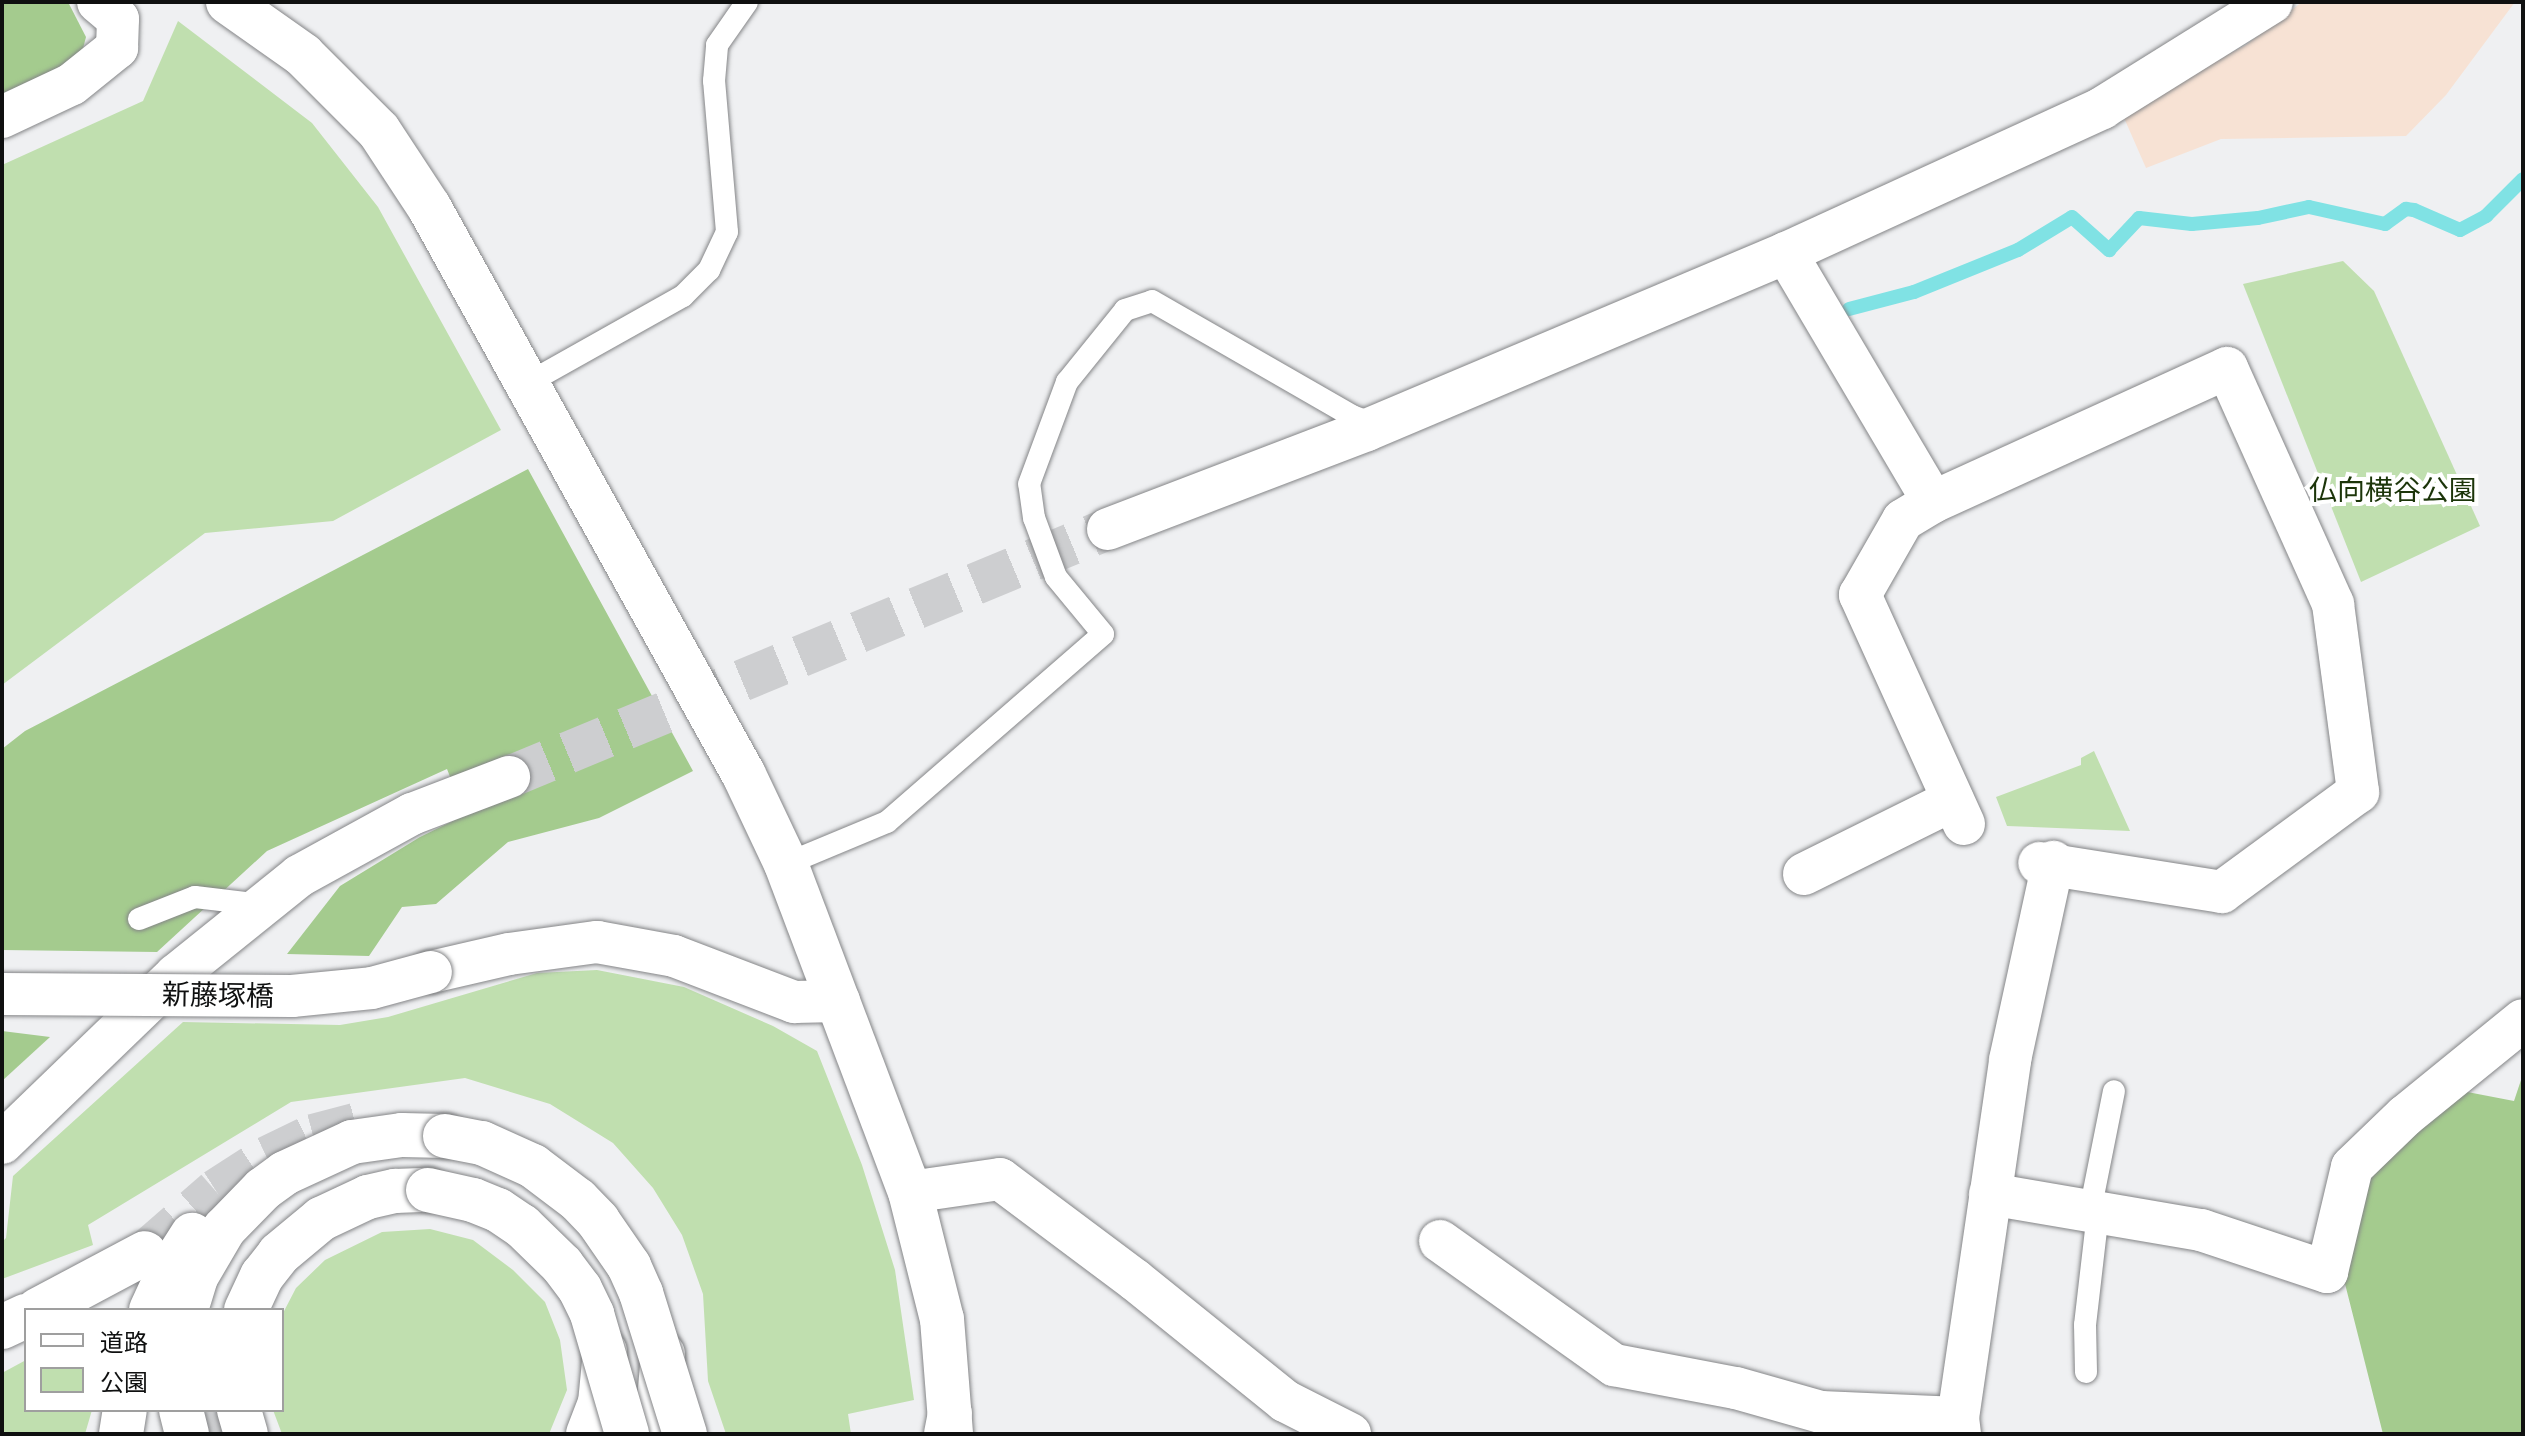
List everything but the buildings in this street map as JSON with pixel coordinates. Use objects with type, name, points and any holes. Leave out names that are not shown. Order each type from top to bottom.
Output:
[{"type":"main road","points":[[228,2],[303,55],[379,131],[429,207],[695,682],[786,864],[910,1192],[942,1319],[949,1427]]},
{"type":"main road","points":[[152,1308],[181,1248],[217,1208],[280,1165],[352,1142],[402,1135],[440,1156],[472,1184],[524,1209],[548,1229],[587,1280],[597,1304],[605,1349],[600,1403],[588,1434]]},
{"type":"main road","points":[[247,1308],[262,1276],[279,1254],[321,1219],[368,1197],[395,1191],[440,1156],[503,1136],[542,1155],[588,1192],[625,1240],[650,1291],[662,1348],[663,1375],[650,1434]]},
{"type":"main road","points":[[187,1308],[208,1253],[241,1209],[285,1173],[352,1142]]},
{"type":"main road","points":[[440,1156],[482,1143],[533,1166],[567,1191],[598,1221],[629,1266],[641,1293],[685,1434]]},
{"type":"main road","points":[[440,1156],[473,1200],[498,1210],[522,1226],[562,1265],[580,1289],[592,1314],[627,1434]]},
{"type":"main road","points":[[42,1308],[145,1253]]},
{"type":"main road","points":[[2,1327],[24,1317]]},
{"type":"main road","points":[[121,1434],[125,1412]]},
{"type":"main road","points":[[182,1412],[187,1434]]},
{"type":"main road","points":[[240,1412],[246,1434]]},
{"type":"street","points":[[2,117],[72,84],[117,48],[118,19],[98,2]]},
{"type":"street","points":[[1108,529],[1378,425],[1786,253],[2102,108],[2272,2]]},
{"type":"street","points":[[1786,253],[1933,502]]},
{"type":"street","points":[[1440,1241],[1614,1365],[1736,1388],[1821,1412],[1959,1426],[2010,1060],[2046,863],[2222,892],[2358,792],[2333,604],[2227,368],[1933,502],[1903,520],[1860,595],[1959,812],[1804,874]]},
{"type":"street","points":[[2,1143],[176,975],[299,876],[412,814],[509,777]]},
{"type":"street","name":"新藤塚橋","points":[[2,994],[292,996],[372,988],[509,954],[597,942],[674,956],[794,1002],[839,1001]]},
{"type":"street","points":[[1990,1194],[2201,1230],[2327,1272],[2352,1167],[2405,1116],[2523,1020]]},
{"type":"street","points":[[910,1192],[1000,1179],[1135,1280],[1285,1401],[1350,1434]]},
{"type":"lane","points":[[528,383],[683,296],[709,270],[727,232],[714,81],[717,45],[747,2]]},
{"type":"lane","points":[[786,864],[887,822],[1103,634],[1056,577],[1034,518],[1029,484],[1067,382],[1125,310],[1152,301],[1352,416],[1378,425]]},
{"type":"lane","points":[[139,919],[195,897],[262,905]]},
{"type":"lane","points":[[2086,1372],[2085,1325],[2094,1212],[2114,1091]]},
{"type":"lane","points":[[2,1307],[98,1280]]},
{"type":"shaded area","points":[[2302,2],[2515,2],[2446,95],[2406,136],[2221,139],[2146,168],[2121,111],[2246,45]]},
{"type":"green space","points":[[2,2],[68,2],[86,37],[81,56],[2,102]]},
{"type":"green space","points":[[178,21],[312,123],[378,207],[501,430],[333,521],[205,533],[2,685],[2,165],[143,101]]},
{"type":"green space","name":"仏向横谷公園","points":[[2343,261],[2374,291],[2480,526],[2361,582],[2243,284]]},
{"type":"green space","points":[[528,469],[693,771],[599,818],[508,842],[436,904],[402,907],[369,956],[287,954],[340,886],[420,837],[465,815],[447,769],[267,851],[157,952],[2,950],[2,749],[25,731]]},
{"type":"green space","points":[[2094,751],[2130,831],[2007,826],[1996,797],[2081,765],[2081,758]]},
{"type":"green space","points":[[597,970],[684,987],[773,1026],[817,1051],[862,1165],[895,1270],[914,1400],[848,1414],[851,1434],[726,1434],[708,1381],[703,1294],[682,1235],[653,1188],[613,1143],[550,1104],[465,1078],[291,1102],[88,1225],[93,1245],[2,1279],[2,1242],[6,1238],[13,1176],[183,1022],[340,1025],[388,1017],[537,973]]},
{"type":"green space","points":[[2,1031],[50,1037],[2,1081]]},
{"type":"green space","points":[[2521,1080],[2523,1434],[2383,1434],[2340,1264],[2363,1170],[2457,1090],[2514,1101]]},
{"type":"green space","points":[[430,1229],[473,1240],[513,1270],[545,1302],[560,1340],[567,1390],[549,1434],[282,1434],[274,1412],[284,1412],[284,1311],[296,1288],[325,1260],[382,1232]]},
{"type":"green space","points":[[24,1361],[24,1412],[91,1412],[85,1434],[2,1434],[2,1373]]},
{"type":"waterway","points":[[1849,309],[1914,292],[2018,250],[2072,217],[2109,250],[2139,218],[2192,224],[2258,218],[2309,207],[2385,224],[2406,209],[2414,210],[2460,230],[2486,216],[2523,179]]},
{"type":"tunnel","points":[[509,777],[1108,529]]},
{"type":"tunnel","points":[[145,1253],[216,1191],[267,1158],[313,1136],[374,1120]]},
{"type":"tunnel","points":[[217,1412],[221,1434]]}]
